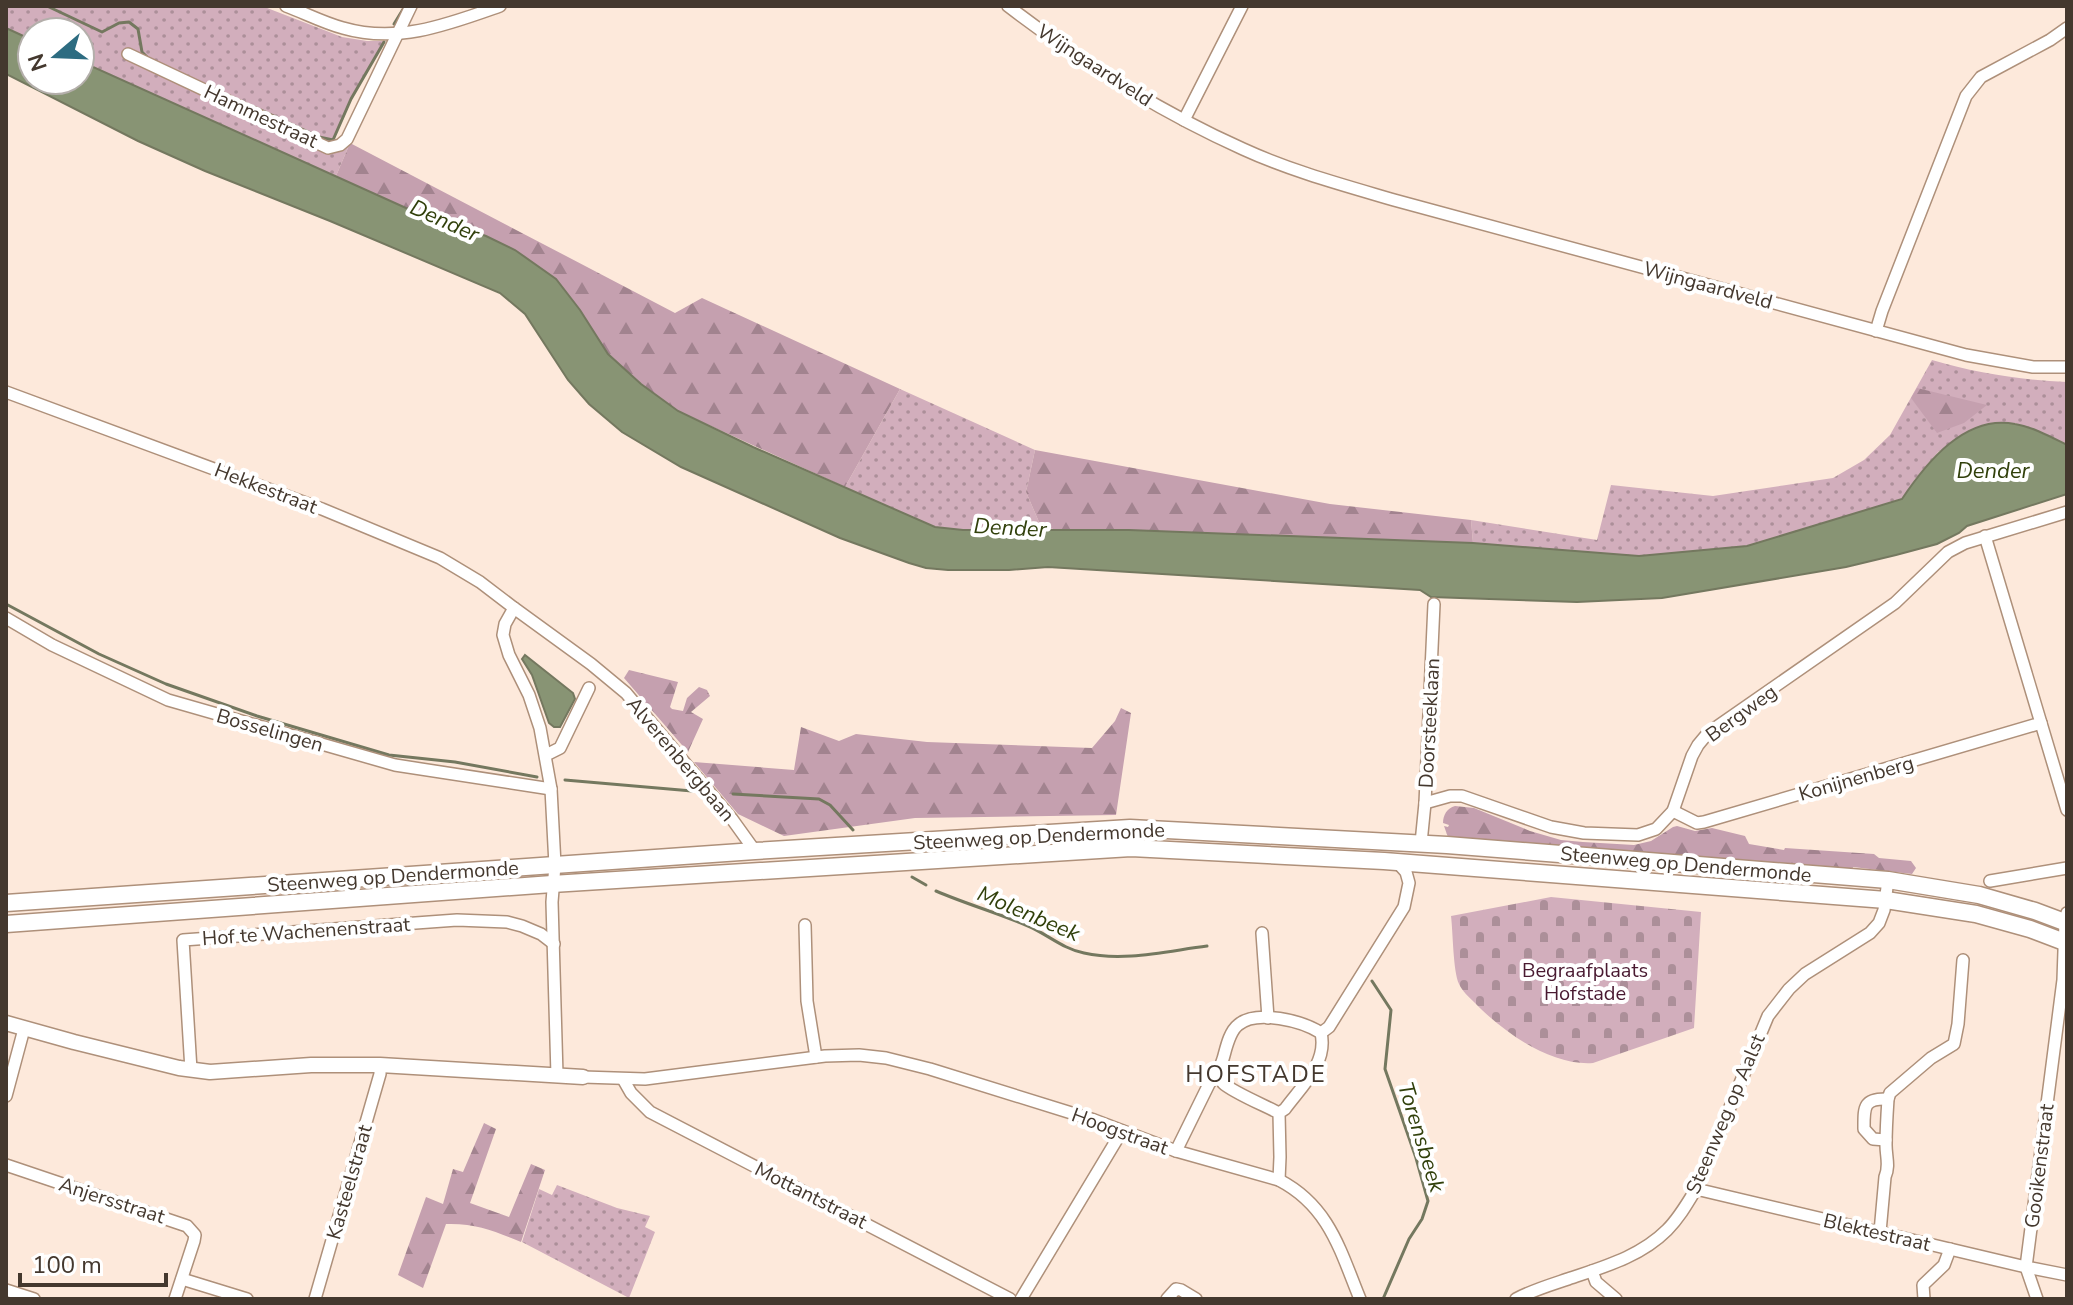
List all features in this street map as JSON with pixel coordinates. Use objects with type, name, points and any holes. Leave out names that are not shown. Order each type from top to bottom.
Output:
[{"type":"main road","name":"Steenweg op Dendermonde","points":[[6,903],[1130,828],[1421,843],[1888,880],[1979,895],[2066,920]]},
{"type":"main road","points":[[1391,862],[1421,843]]},
{"type":"main road","points":[[1421,843],[1423,858],[1445,866]]},
{"type":"main road","name":"Steenweg op Dendermonde","points":[[6,924],[552,884],[1131,848],[1391,862],[1886,900],[1976,914],[2066,942]]},
{"type":"street","points":[[286,6],[344,29],[397,34],[425,30],[500,6]]},
{"type":"street","name":"Hammestraat","points":[[128,54],[328,148],[340,145],[347,139],[411,6]]},
{"type":"street","name":"Wijngaardveld","points":[[1008,6],[1119,84],[1184,120],[1245,150],[1317,177],[1966,355],[2033,367],[2067,367]]},
{"type":"street","points":[[1184,120],[1242,6]]},
{"type":"street","points":[[1876,331],[1966,96],[1981,77],[2067,28]]},
{"type":"street","name":"Hekkestraat","points":[[6,392],[322,509],[440,558],[480,582],[602,672]]},
{"type":"street","name":"Bergweg","points":[[1673,811],[1692,756],[1708,733],[1895,603],[1948,552],[1985,536],[2067,512]]},
{"type":"street","points":[[1985,536],[2067,810]]},
{"type":"street","name":"Doorsteeklaan","points":[[1421,843],[1434,604]]},
{"type":"street","points":[[514,608],[505,624],[505,645],[529,695],[546,755],[551,789],[555,865],[552,884],[557,1075]]},
{"type":"street","name":"Bosselingen","points":[[6,618],[52,645],[168,700],[395,765],[551,789]]},
{"type":"street","name":"Alverenbergbaan","points":[[602,672],[635,704],[732,819],[755,851]]},
{"type":"street","points":[[546,755],[560,748],[589,688]]},
{"type":"street","name":"Konijnenberg","points":[[1673,811],[1697,823],[1704,822],[2041,723]]},
{"type":"street","points":[[1425,803],[1450,796],[1466,796],[1551,827],[1584,833],[1638,835],[1656,829],[1673,811]]},
{"type":"street","points":[[1279,1113],[1317,1065],[1325,1030],[1404,907],[1409,883],[1406,872],[1391,862]]},
{"type":"street","points":[[1990,881],[2067,868]]},
{"type":"street","name":"Steenweg op Aalst","points":[[1516,1299],[1630,1256],[1666,1231],[1696,1189],[1762,1028],[1774,1006],[1805,974],[1870,933],[1879,923],[1888,880]]},
{"type":"street","name":"Hof te Wachenenstraat","points":[[191,1070],[183,940],[457,920],[507,922],[541,934],[554,944]]},
{"type":"street","name":"Gooikenstraat","points":[[2026,1267],[2063,980],[2066,920]]},
{"type":"street","points":[[805,925],[807,1001],[816,1057]]},
{"type":"street","points":[[1262,933],[1268,1018]]},
{"type":"street","points":[[1880,1232],[1888,1170],[1888,1099],[1890,1093],[1931,1058],[1954,1044],[1963,960]]},
{"type":"street","points":[[1176,1151],[1219,1070],[1234,1028],[1241,1022],[1268,1018],[1325,1030]]},
{"type":"street","points":[[6,1023],[191,1070],[210,1072],[311,1065],[380,1065],[583,1077]]},
{"type":"street","points":[[6,1096],[24,1029]]},
{"type":"street","name":"Hoogstraat","points":[[583,1077],[645,1079],[816,1057],[859,1055],[930,1069],[1094,1120],[1176,1151],[1279,1180],[1299,1191],[1319,1211],[1335,1239],[1360,1299]]},
{"type":"street","name":"Kasteelstraat","points":[[315,1299],[380,1074],[380,1065]]},
{"type":"street","points":[[1219,1070],[1220,1078],[1229,1087],[1279,1113]]},
{"type":"street","name":"Mottantstraat","points":[[623,1079],[631,1093],[650,1112],[1010,1299]]},
{"type":"street","points":[[1886,1140],[1873,1139],[1864,1129],[1864,1109],[1876,1099],[1888,1099]]},
{"type":"street","points":[[1279,1113],[1279,1180]]},
{"type":"street","points":[[1021,1299],[1122,1131]]},
{"type":"street","name":"Anjersstraat","points":[[6,1165],[187,1226],[195,1235],[175,1299]]},
{"type":"street","name":"Blektestraat","points":[[1696,1189],[2067,1275]]},
{"type":"street","points":[[1924,1299],[1923,1285],[1944,1265],[1950,1249]]},
{"type":"street","points":[[2026,1267],[2037,1299]]},
{"type":"street","points":[[1592,1271],[1596,1282],[1616,1299]]},
{"type":"street","points":[[182,1279],[247,1299]]},
{"type":"street","points":[[1167,1299],[1176,1289],[1196,1299]]},
{"type":"street","points":[[6,1290],[34,1299]]},
{"type":"green space","points":[[6,6],[262,6],[342,37],[384,41],[351,99],[333,139],[350,143],[336,176],[96,68],[96,16],[16,16],[16,33],[6,28]]},
{"type":"green space","points":[[350,143],[675,313],[702,298],[900,389],[845,487],[678,411],[641,384],[608,354],[556,279],[515,250],[486,236],[406,208],[336,176]]},
{"type":"green space","points":[[1932,360],[1999,375],[2067,382],[2067,445],[2015,423],[1939,451],[1902,499],[1747,546],[1639,556],[1473,543],[1471,520],[1597,540],[1611,485],[1713,496],[1833,478],[1864,460],[1890,435]]},
{"type":"green space","points":[[1917,388],[1987,405],[1964,423],[1937,433],[1911,398]]},
{"type":"green space","points":[[900,389],[1035,450],[1026,492],[1039,522],[1055,530],[935,527],[845,487]]},
{"type":"green space","points":[[1035,450],[1330,504],[1471,520],[1473,543],[1055,530],[1039,522],[1026,492]]},
{"type":"green space","points":[[629,670],[678,682],[672,709],[683,711],[687,698],[699,687],[707,690],[710,696],[691,712],[703,719],[688,752],[624,678]]},
{"type":"green space","points":[[1121,708],[1131,713],[1116,815],[915,818],[784,836],[738,814],[694,762],[794,770],[801,727],[839,741],[856,734],[927,742],[1092,748],[1115,721]]},
{"type":"green space","points":[[1455,806],[1474,808],[1561,840],[1634,845],[1651,841],[1677,826],[1695,831],[1712,828],[1745,836],[1749,844],[1784,850],[1874,854],[1879,858],[1911,861],[1916,868],[1912,874],[1853,867],[1852,871],[1449,840],[1444,826],[1449,825],[1443,820],[1448,810]]},
{"type":"green space","name":"Begraafplaats Hofstade","points":[[1551,897],[1701,912],[1694,1028],[1593,1063],[1577,1062],[1561,1059],[1529,1045],[1486,1014],[1459,984],[1451,916]]},
{"type":"green space","points":[[484,1123],[496,1129],[470,1203],[509,1217],[531,1164],[545,1170],[521,1242],[476,1226],[446,1224],[423,1288],[398,1275],[426,1197],[443,1204],[453,1169],[463,1172]]},
{"type":"green space","points":[[557,1185],[617,1208],[650,1216],[645,1227],[655,1232],[629,1298],[522,1242],[539,1189],[552,1195]]},
{"type":"water","name":"Dender","points":[[6,28],[16,33],[16,79],[6,74]]},
{"type":"water","name":"Dender","points":[[96,68],[406,208],[486,236],[515,250],[556,279],[608,354],[641,384],[678,411],[935,527],[963,530],[1129,530],[1473,543],[1639,556],[1747,546],[1902,499],[1949,444],[1980,426],[1997,423],[2028,427],[2067,445],[2067,494],[1967,526],[1937,544],[1896,555],[1846,567],[1662,598],[1577,602],[1431,597],[1420,590],[1048,567],[1009,570],[926,568],[840,538],[681,467],[622,432],[589,404],[568,380],[525,314],[500,293],[138,141],[49,96],[96,96]]},
{"type":"water","points":[[525,655],[573,693],[575,699],[560,727],[549,723],[532,675],[522,659]]},
{"type":"waterway","points":[[47,6],[102,32],[119,23],[129,22],[138,29],[142,52],[147,57]]},
{"type":"waterway","points":[[394,24],[405,6]]},
{"type":"waterway","points":[[252,106],[319,137],[333,140],[351,99],[384,42]]},
{"type":"waterway","points":[[6,604],[99,654],[166,684],[257,716],[389,755],[455,762],[537,777]]},
{"type":"waterway","points":[[565,780],[692,791]]},
{"type":"waterway","points":[[733,794],[819,799],[830,805],[853,830]]},
{"type":"waterway","name":"Molenbeek","points":[[912,877],[926,885]]},
{"type":"waterway","name":"Molenbeek","points":[[936,891],[1028,926],[1084,953],[1130,956],[1207,946]]},
{"type":"waterway","name":"Torensbeek","points":[[1372,981],[1391,1010],[1385,1069],[1428,1201],[1383,1299]]},
{"type":"district","name":"HOFSTADE","points":[[1256,1074]]}]
